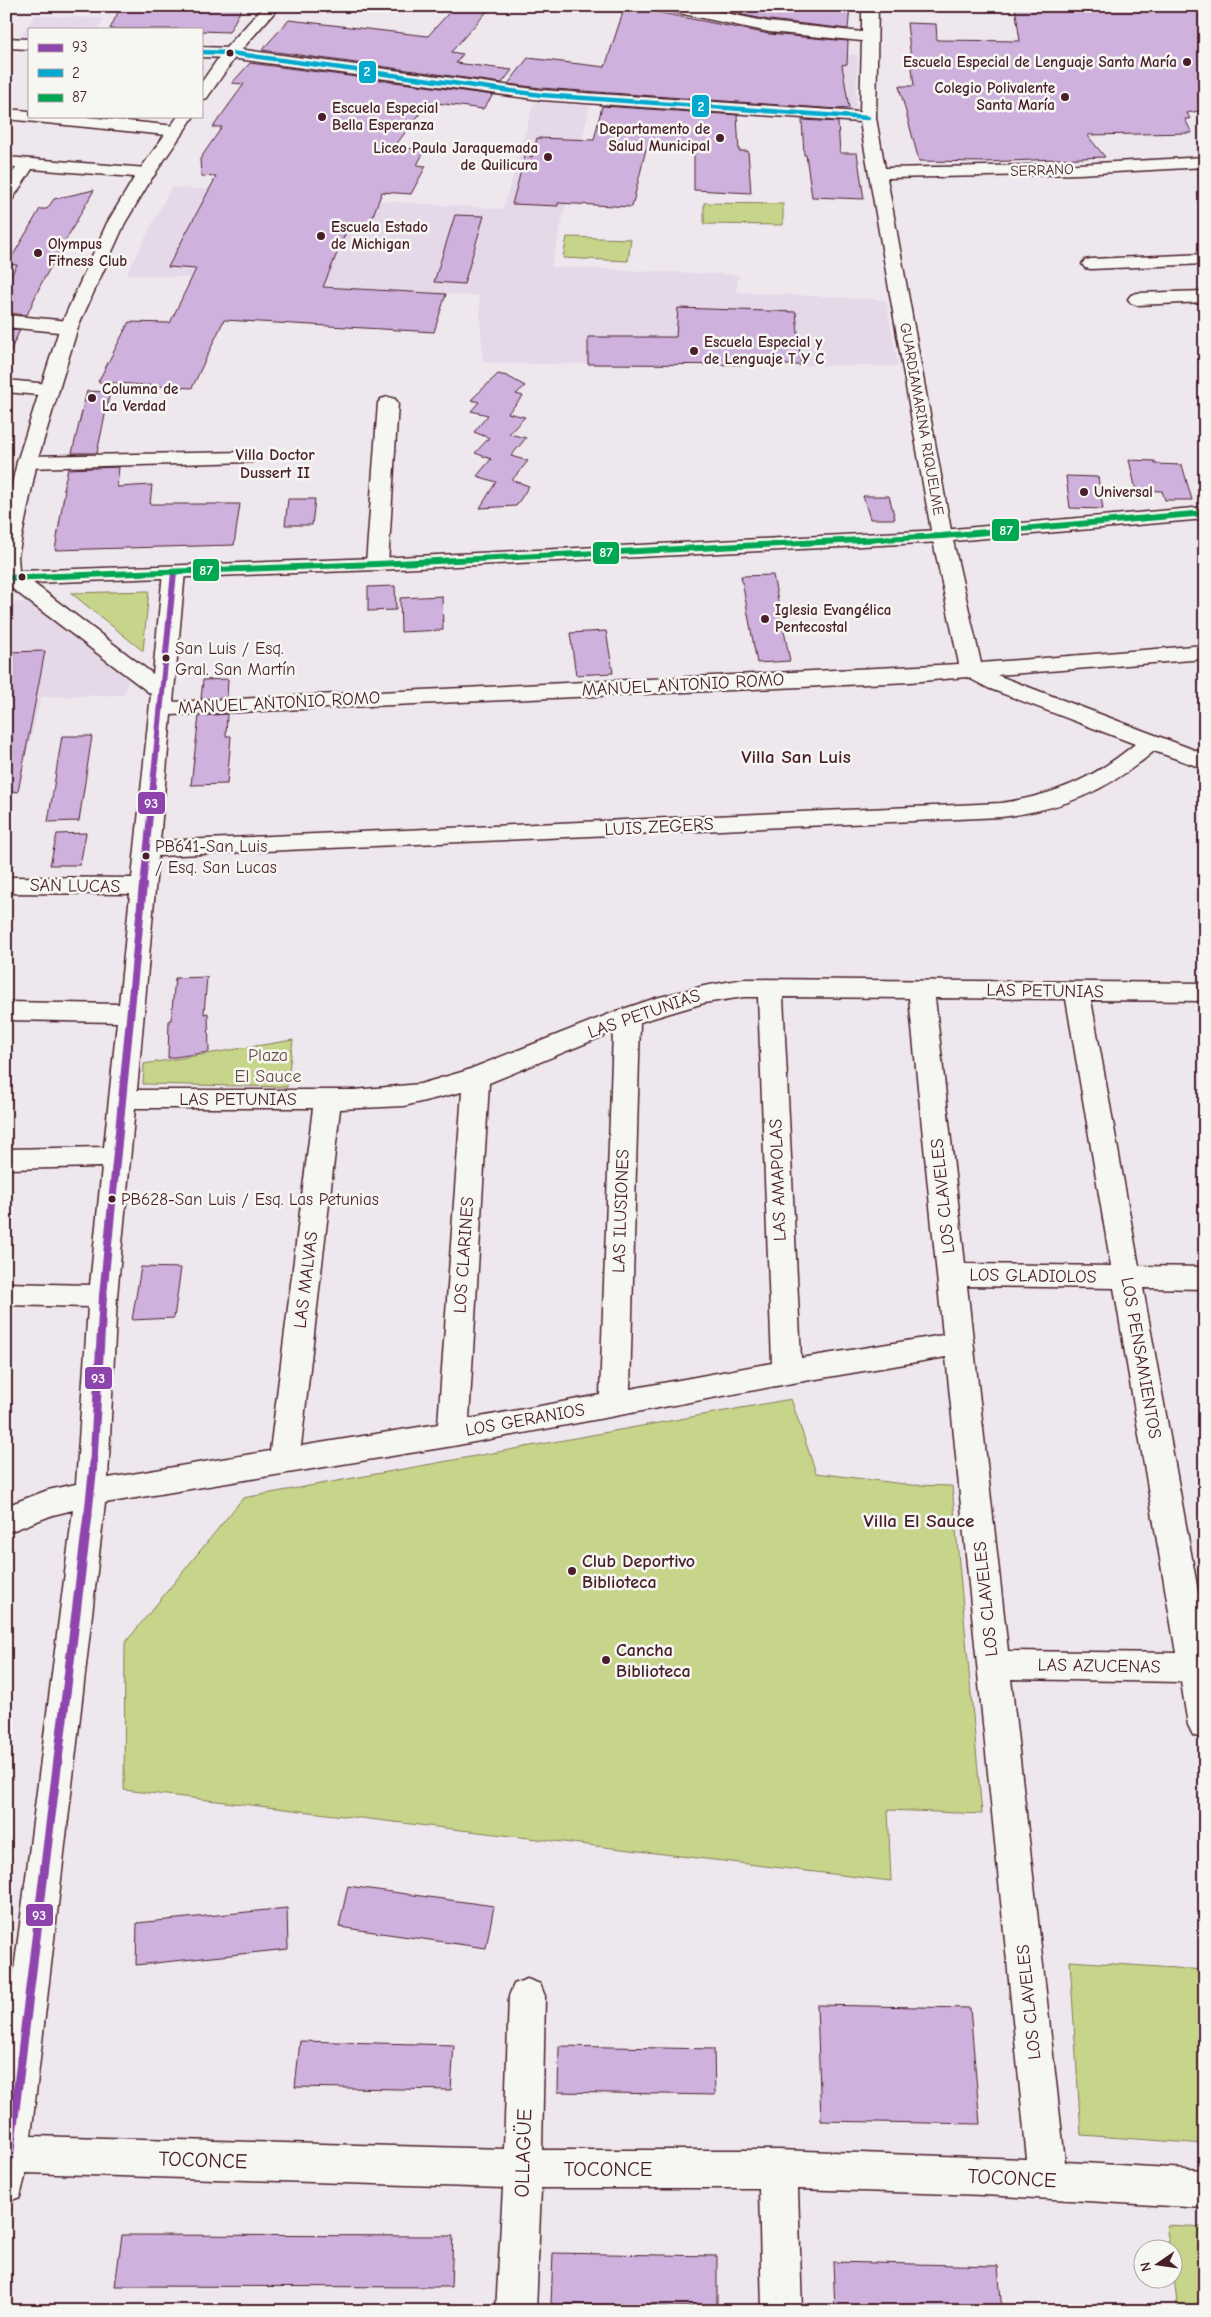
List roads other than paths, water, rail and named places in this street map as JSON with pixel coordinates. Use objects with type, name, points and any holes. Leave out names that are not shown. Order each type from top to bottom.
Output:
[{"type":"street","points":[[202,93],[230,53],[273,6]]},
{"type":"street","points":[[669,6],[759,25],[870,37]]},
{"type":"street","points":[[759,25],[764,6]]},
{"type":"street","name":"GUARDIAMARINA RIQUELME","points":[[870,6],[868,118],[942,536],[972,671]]},
{"type":"street","points":[[6,43],[28,44]]},
{"type":"street","points":[[202,52],[230,53],[541,95],[868,118]]},
{"type":"street","points":[[6,114],[28,115]]},
{"type":"street","points":[[76,118],[181,124]]},
{"type":"street","points":[[162,700],[9,578],[7,556],[27,462],[69,327],[116,223],[146,173],[181,124]]},
{"type":"street","points":[[6,162],[146,173]]},
{"type":"street","name":"SERRANO","points":[[879,173],[1079,169],[1205,162]]},
{"type":"street","points":[[6,196],[28,164]]},
{"type":"street","points":[[1091,264],[1205,259]]},
{"type":"street","points":[[1137,299],[1205,296]]},
{"type":"street","points":[[6,321],[69,327]]},
{"type":"street","points":[[6,386],[49,390]]},
{"type":"street","points":[[377,564],[388,403]]},
{"type":"street","points":[[27,462],[244,458]]},
{"type":"street","points":[[9,578],[377,564],[942,536],[1205,513]]},
{"type":"street","points":[[8,2169],[90,1493],[103,1296],[174,572]]},
{"type":"street","name":"MANUEL ANTONIO ROMO","points":[[162,700],[972,671],[1205,652]]},
{"type":"street","points":[[972,671],[996,684],[1205,762]]},
{"type":"street","name":"LUIS ZEGERS","points":[[148,850],[1001,810],[1045,803],[1080,792],[1114,771],[1151,742]]},
{"type":"street","name":"SAN LUCAS","points":[[6,885],[144,886]]},
{"type":"street","name":"LAS PETUNIAS","points":[[123,1099],[328,1099],[390,1098],[415,1095],[442,1089],[660,1005],[698,994],[744,988],[1205,992]]},
{"type":"street","name":"LAS AMAPOLAS","points":[[770,988],[787,1372]]},
{"type":"street","name":"LOS CLAVELES","points":[[921,989],[1048,2179]]},
{"type":"street","name":"LOS PENSAMIENTOS","points":[[1077,991],[1127,1278],[1200,1668],[1205,1725]]},
{"type":"street","points":[[6,1011],[132,1013]]},
{"type":"street","name":"LAS ILUSIONES","points":[[615,1404],[627,1018]]},
{"type":"street","name":"LOS CLARINES","points":[[453,1434],[476,1076]]},
{"type":"street","name":"LAS MALVAS","points":[[284,1460],[328,1099]]},
{"type":"street","points":[[6,1159],[117,1157]]},
{"type":"street","name":"LOS GLADIOLOS","points":[[952,1276],[1205,1278]]},
{"type":"street","points":[[6,1294],[103,1296]]},
{"type":"street","name":"LOS GERANIOS","points":[[6,1520],[48,1502],[90,1493],[453,1434],[787,1372],[958,1344]]},
{"type":"street","name":"LAS AZUCENAS","points":[[993,1665],[1200,1668]]},
{"type":"street","name":"OLLAGÜE","points":[[516,2311],[523,2169],[527,1996]]},
{"type":"street","name":"TOCONCE","points":[[8,2169],[778,2169],[1048,2179],[1205,2189]]},
{"type":"street","points":[[778,2169],[782,2311]]},
{"type":"place","name":"Escuela Especial de Lenguaje Santa María","points":[[1187,62]]},
{"type":"place","name":"Colegio Polivalente Santa María","points":[[1065,97]]},
{"type":"place","name":"Escuela Especial Bella Esperanza","points":[[322,117]]},
{"type":"place","name":"Departamento de Salud Municipal","points":[[720,138]]},
{"type":"place","name":"Liceo Paula Jaraquemada de Quilicura","points":[[548,157]]},
{"type":"place","name":"Escuela Estado de Michigan","points":[[321,236]]},
{"type":"place","name":"Olympus Fitness Club","points":[[38,253]]},
{"type":"place","name":"Escuela Especial y de Lenguaje T Y C","points":[[694,351]]},
{"type":"place","name":"Columna de La Verdad","points":[[92,398]]},
{"type":"place","name":"Universal","points":[[1084,492]]},
{"type":"place","name":"Iglesia Evangélica Pentecostal","points":[[765,619]]},
{"type":"place","name":"San Luis / Esq. Gral. San Martín","points":[[166,658]]},
{"type":"place","name":"PB641-San Luis / Esq. San Lucas","points":[[146,856]]},
{"type":"place","name":"PB628-San Luis / Esq. Las Petunias","points":[[112,1199]]},
{"type":"place","name":"Club Deportivo Biblioteca","points":[[572,1571]]},
{"type":"place","name":"Cancha Biblioteca","points":[[606,1660]]},
{"type":"district","name":"Villa Doctor Dussert II","points":[[275,464]]},
{"type":"district","name":"Villa San Luis","points":[[796,757]]},
{"type":"district","name":"Villa El Sauce","points":[[919,1521]]},
{"type":"park label","name":"Plaza El Sauce","points":[[268,1065]]}]
